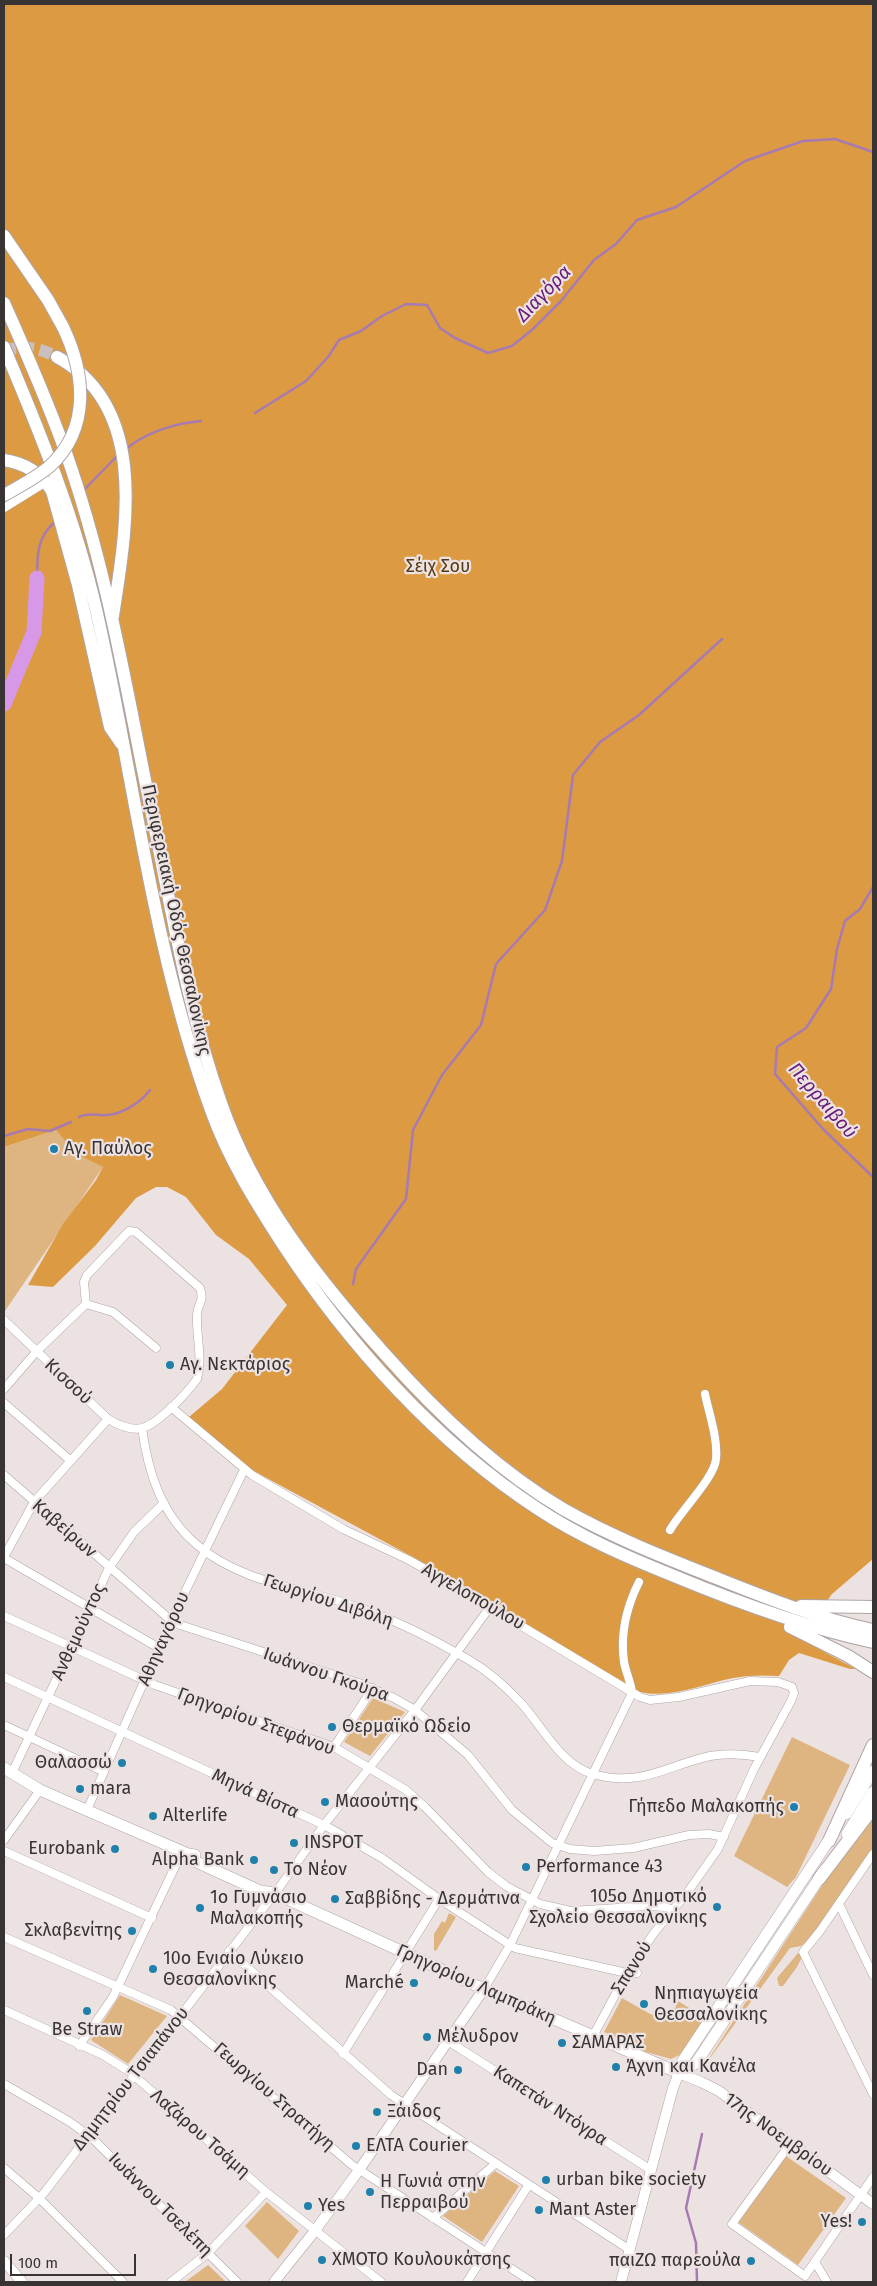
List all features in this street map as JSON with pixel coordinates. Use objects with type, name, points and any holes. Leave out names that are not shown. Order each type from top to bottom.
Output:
[{"type":"highway","points":[[4,236],[48,300],[63,327],[75,357],[81,382],[81,401],[75,427],[65,448],[39,474],[4,495]]},
{"type":"highway","name":"Περιφερειακή Οδός Θεσσαλονίκης","points":[[4,303],[55,424],[83,509],[112,623],[180,955],[202,1047],[222,1106],[246,1162],[268,1203],[312,1269],[398,1370],[476,1445],[520,1480],[561,1507],[617,1536],[678,1563],[788,1606],[873,1630]]},
{"type":"highway","name":"Περιφερειακή Οδός Θεσσαλονίκης","points":[[4,348],[57,492],[96,610],[167,960],[212,1112],[232,1159],[249,1190],[315,1292],[358,1345],[418,1409],[464,1452],[514,1492],[562,1524],[634,1560],[746,1604],[807,1626],[873,1642]]},
{"type":"highway","points":[[57,356],[78,371],[93,387],[112,418],[120,440],[124,474],[124,543],[112,623]]},
{"type":"highway","points":[[4,460],[28,468],[57,492]]},
{"type":"highway","points":[[746,1604],[848,1656],[873,1672]]},
{"type":"highway","points":[[788,1606],[873,1607]]},
{"type":"highway","points":[[828,1841],[873,1745]]},
{"type":"highway","points":[[819,1879],[873,1808]]},
{"type":"main road","name":"Γρηγορίου Λαμπράκη","points":[[8,1771],[40,1790],[264,1885],[274,1893],[406,1954],[679,2073]]},
{"type":"main road","points":[[679,2073],[682,2062],[873,1771]]},
{"type":"main road","points":[[679,2073],[696,2062],[819,1879],[873,1792]]},
{"type":"street","points":[[4,508],[46,482]]},
{"type":"street","points":[[86,1304],[84,1282],[87,1275],[129,1231],[136,1232],[200,1288],[203,1300],[197,1312],[198,1376],[190,1388],[171,1407],[159,1418],[142,1428]]},
{"type":"street","points":[[86,1304],[113,1312],[156,1348]]},
{"type":"street","points":[[4,1389],[37,1351],[86,1304]]},
{"type":"street","name":"Κισσού","points":[[4,1320],[108,1419],[125,1427],[142,1428]]},
{"type":"street","points":[[670,1530],[707,1479],[716,1460],[715,1441],[705,1394]]},
{"type":"street","points":[[4,1403],[71,1461]]},
{"type":"street","name":"Αγγελοπούλου","points":[[171,1407],[244,1470],[338,1525],[408,1560],[490,1607],[604,1674],[632,1693],[645,1699],[670,1698],[729,1684],[760,1681],[789,1685],[793,1688],[794,1695]]},
{"type":"street","points":[[108,1419],[34,1502],[4,1558],[159,1648]]},
{"type":"street","name":"Γεωργίου Διβόλη","points":[[142,1428],[148,1468],[164,1503],[188,1536],[204,1551],[217,1560],[258,1577],[340,1601],[382,1616],[480,1666],[502,1684],[527,1709],[567,1759],[591,1774],[632,1778],[658,1774],[716,1755],[740,1754],[760,1757]]},
{"type":"street","name":"Αθηναγόρου","points":[[87,1810],[171,1621],[244,1470]]},
{"type":"street","name":"Καβείρων","points":[[4,1475],[171,1621]]},
{"type":"street","name":"Ανθεμούντος","points":[[8,1771],[30,1737],[109,1568],[134,1532],[164,1503]]},
{"type":"street","points":[[274,2282],[314,2232],[359,2170],[484,1989],[510,1945],[591,1774],[632,1693],[631,1682],[624,1664],[625,1619],[628,1604],[638,1582]]},
{"type":"street","name":"Δημητρίου Τσιαπάνου","points":[[4,2235],[39,2198],[88,2135],[324,1825],[415,1710],[490,1607]]},
{"type":"street","name":"Γρηγορίου Στεφάνου","points":[[4,1616],[145,1681],[334,1747],[396,1782],[416,1798],[494,1877],[532,1900],[550,1908],[571,1911],[648,1906],[665,1907],[674,1910]]},
{"type":"street","name":"Ιωάννου Γκούρα","points":[[171,1621],[197,1632],[372,1688],[415,1710],[468,1755],[518,1816],[542,1836],[558,1846],[594,1851],[633,1848],[689,1835],[709,1834],[724,1838]]},
{"type":"street","name":"Μηνά Βίστα","points":[[4,1677],[324,1825],[382,1858],[510,1945],[542,1955],[627,1973],[637,1973]]},
{"type":"street","points":[[334,1747],[372,1688]]},
{"type":"street","name":"Σπανού","points":[[593,2036],[627,1973],[654,1933],[674,1910],[711,1860],[724,1838],[760,1757],[794,1695]]},
{"type":"street","points":[[4,1725],[104,1772]]},
{"type":"street","points":[[4,1840],[40,1790]]},
{"type":"street","points":[[4,1851],[152,1918]]},
{"type":"street","points":[[80,2046],[118,1987],[185,1853]]},
{"type":"street","points":[[872,1858],[803,1952],[873,2094]]},
{"type":"street","points":[[343,2054],[440,1899]]},
{"type":"street","points":[[839,1904],[873,1975]]},
{"type":"street","name":"Γεωργίου Στρατήγη","points":[[4,1937],[180,2016],[359,2170],[532,2282]]},
{"type":"street","points":[[229,1951],[343,2054],[403,2104],[630,2250]]},
{"type":"street","name":"Λαζάρου Τσάμη","points":[[4,2010],[103,2056],[133,2075],[266,2192],[314,2232],[380,2282]]},
{"type":"street","name":"Καπετάν Ντόγρα","points":[[448,2041],[651,2170]]},
{"type":"street","points":[[621,2282],[679,2073]]},
{"type":"street","name":"17ης Νοεμβρίου","points":[[679,2073],[719,2091],[873,2204]]},
{"type":"street","name":"Ιωάννου Τσελέπη","points":[[4,2084],[88,2135],[237,2282]]},
{"type":"street","points":[[790,2144],[732,2224],[805,2276],[873,2177]]},
{"type":"street","points":[[433,2218],[495,2164]]},
{"type":"street","points":[[4,2168],[39,2198],[123,2282]]},
{"type":"street","points":[[467,2282],[528,2186]]},
{"type":"street","points":[[172,2282],[208,2253],[266,2192]]},
{"type":"street","points":[[4,2261],[22,2282]]},
{"type":"street","points":[[815,2262],[827,2282]]},
{"type":"shaded area","points":[[56,1130],[103,1167],[5,1311],[4,1147]]},
{"type":"shaded area","points":[[373,1698],[405,1712],[370,1756],[344,1742]]},
{"type":"shaded area","name":"Γήπεδο Μαλακοπής","points":[[792,1737],[850,1765],[796,1877],[787,1887],[734,1856]]},
{"type":"shaded area","points":[[873,1814],[873,1851],[810,1939],[801,1946],[790,1948],[702,2069],[838,1861]]},
{"type":"shaded area","points":[[449,1913],[456,1917],[436,1951],[434,1950],[434,1934],[442,1921],[445,1923]]},
{"type":"shaded area","points":[[798,1953],[802,1957],[797,1967],[783,1986],[779,1986],[777,1978]]},
{"type":"shaded area","points":[[120,1995],[167,2016],[128,2064],[91,2040]]},
{"type":"shaded area","points":[[622,1998],[652,2015],[654,2012],[665,2018],[672,2016],[678,2001],[707,2019],[682,2054],[671,2059],[646,2052],[604,2032]]},
{"type":"shaded area","points":[[786,2156],[846,2198],[798,2265],[738,2222]]},
{"type":"shaded area","points":[[495,2171],[519,2186],[482,2242],[443,2216]]},
{"type":"shaded area","points":[[267,2202],[299,2231],[278,2259],[245,2226]]},
{"type":"shaded area","points":[[208,2265],[226,2282],[185,2282]]},
{"type":"green space","name":"Σέιχ Σου","points":[[4,4],[873,4],[873,1559],[832,1594],[801,1637],[804,1641],[856,1669],[850,1669],[799,1653],[789,1660],[779,1676],[756,1675],[739,1677],[663,1694],[640,1692],[433,1568],[250,1469],[189,1417],[222,1389],[287,1305],[249,1259],[216,1235],[186,1197],[167,1187],[156,1187],[136,1198],[95,1246],[53,1287],[28,1285],[63,1224],[96,1180],[103,1167],[77,1154],[56,1130],[4,1147]]},
{"type":"waterway","name":"Διαγόρα","points":[[255,413],[306,381],[328,357],[339,340],[361,331],[382,316],[406,304],[427,305],[440,328],[455,338],[488,353],[512,346],[533,329],[561,301],[594,260],[616,244],[637,220],[676,207],[745,161],[803,141],[835,139],[873,152]]},
{"type":"waterway","points":[[125,450],[141,439],[160,430],[201,421]]},
{"type":"waterway","points":[[82,492],[117,456]]},
{"type":"waterway","points":[[37,578],[41,540],[55,522]]},
{"type":"waterway","points":[[4,704],[34,632],[37,578]]},
{"type":"waterway","points":[[353,1284],[356,1269],[406,1199],[413,1130],[442,1075],[481,1025],[496,964],[545,910],[562,861],[573,775],[600,742],[639,715],[722,639]]},
{"type":"waterway","name":"Περραιβού","points":[[873,887],[860,909],[845,921],[837,949],[831,989],[806,1028],[777,1047],[775,1074],[823,1129],[873,1177]]},
{"type":"waterway","points":[[79,1117],[85,1115],[107,1115],[125,1110],[137,1103],[150,1090]]},
{"type":"waterway","points":[[4,1136],[28,1129],[50,1131],[71,1122]]},
{"type":"waterway","points":[[697,2282],[696,2243],[686,2208],[702,2134]]},
{"type":"tunnel","points":[[4,350],[31,348],[57,357]]},
{"type":"place","name":"Αγ. Παύλος","points":[[54,1149]]},
{"type":"place","name":"Αγ. Νεκτάριος","points":[[170,1365]]},
{"type":"place","name":"Θερμαϊκό Ωδείο","points":[[332,1727]]},
{"type":"place","name":"Θαλασσώ","points":[[122,1763]]},
{"type":"place","name":"mara","points":[[80,1789]]},
{"type":"place","name":"Μασούτης","points":[[325,1802]]},
{"type":"place","name":"Γήπεδο Μαλακοπής","points":[[794,1807]]},
{"type":"place","name":"Alterlife","points":[[153,1816]]},
{"type":"place","name":"INSPOT","points":[[294,1843]]},
{"type":"place","name":"Eurobank","points":[[115,1849]]},
{"type":"place","name":"Alpha Bank","points":[[254,1860]]},
{"type":"place","name":"Performance 43","points":[[526,1867]]},
{"type":"place","name":"Το Νέον","points":[[274,1870]]},
{"type":"place","name":"Σαββίδης - Δερμάτινα","points":[[335,1899]]},
{"type":"place","name":"105ο Δημοτικό Σχολείο Θεσσαλονίκης","points":[[717,1907]]},
{"type":"place","name":"1ο Γυμνάσιο Μαλακοπής","points":[[200,1908]]},
{"type":"place","name":"Σκλαβενίτης","points":[[132,1931]]},
{"type":"place","name":"10ο Ενιαίο Λύκειο Θεσσαλονίκης","points":[[153,1969]]},
{"type":"place","name":"Marché","points":[[414,1983]]},
{"type":"place","name":"Νηπιαγωγεία Θεσσαλονίκης","points":[[644,2004]]},
{"type":"place","name":"Be Straw","points":[[87,2011]]},
{"type":"place","name":"Μέλυδρον","points":[[427,2037]]},
{"type":"place","name":"ΣΑΜΑΡΑΣ","points":[[562,2043]]},
{"type":"place","name":"Άχνη και Κανέλα","points":[[616,2067]]},
{"type":"place","name":"Dan","points":[[458,2070]]},
{"type":"place","name":"Ξάιδος","points":[[377,2112]]},
{"type":"place","name":"ΕΛΤΑ Courier","points":[[356,2146]]},
{"type":"place","name":"urban bike society","points":[[546,2180]]},
{"type":"place","name":"Η Γωνιά στην Περραιβού","points":[[370,2192]]},
{"type":"place","name":"Yes","points":[[308,2206]]},
{"type":"place","name":"Mant Aster","points":[[539,2210]]},
{"type":"place","name":"Yes!","points":[[862,2222]]},
{"type":"place","name":"XMOTO Κουλουκάτσης","points":[[322,2260]]},
{"type":"place","name":"παιΖΩ παρεούλα","points":[[751,2261]]}]
